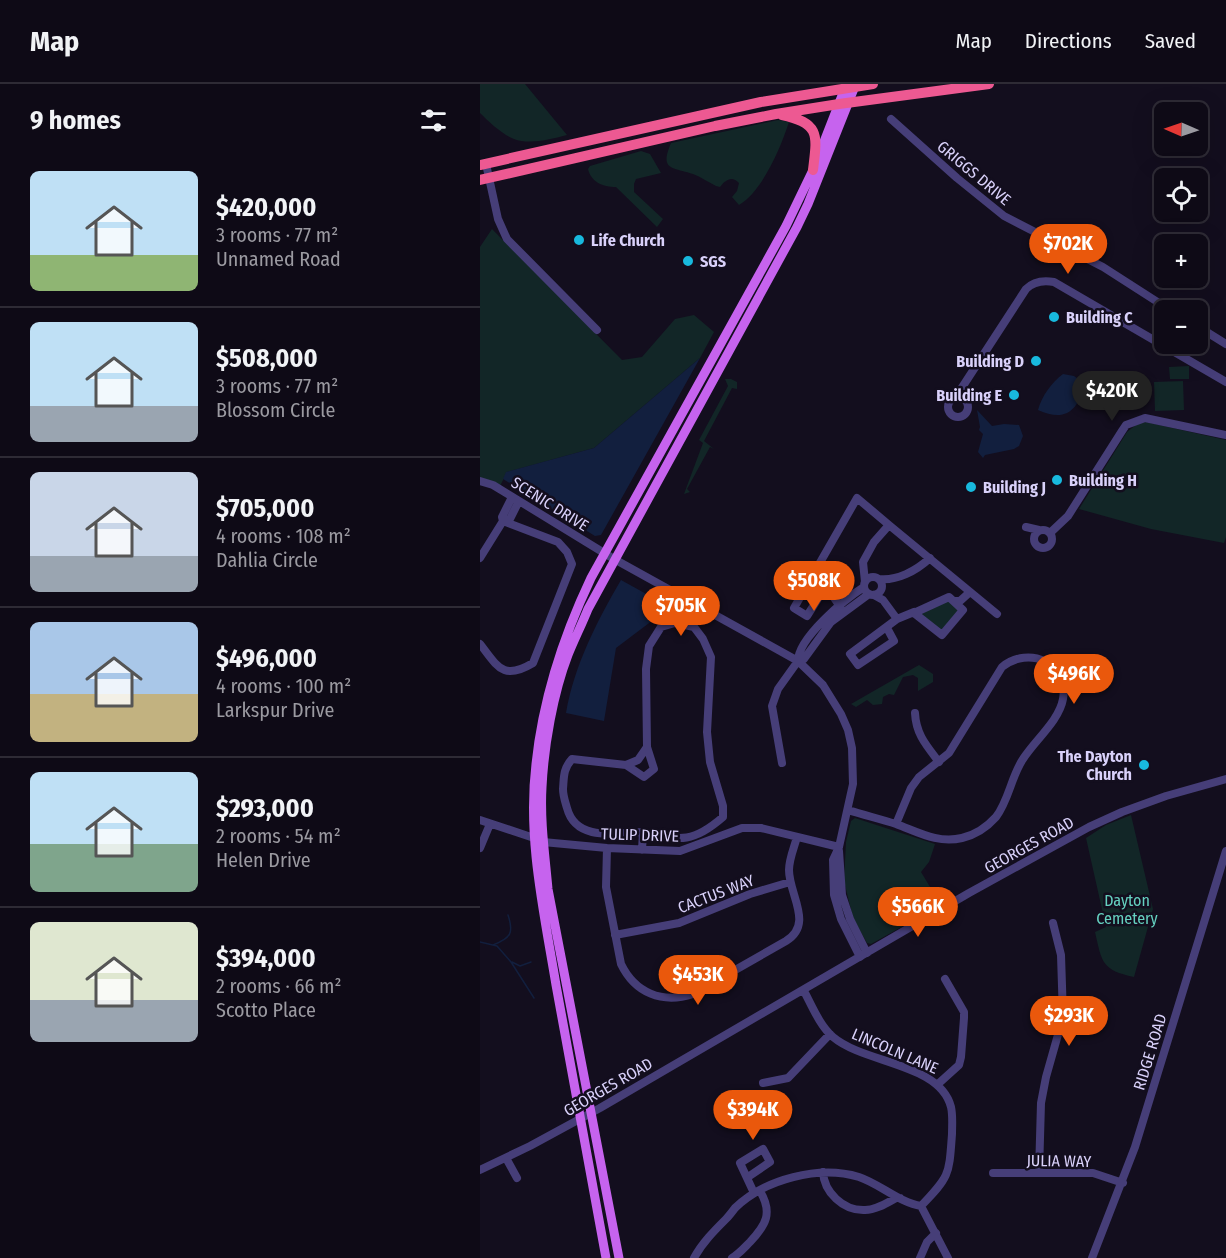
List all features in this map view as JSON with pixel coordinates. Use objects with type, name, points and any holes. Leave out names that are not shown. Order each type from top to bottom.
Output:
[{"type":"highway","points":[[483,164],[750,105],[873,84]]},
{"type":"highway","points":[[485,179],[776,114],[989,84]]},
{"type":"highway","points":[[776,114],[807,122],[813,130],[816,149],[813,170]]},
{"type":"main road","points":[[619,1258],[538,840],[548,740],[567,657],[588,609],[797,226],[851,86]]},
{"type":"main road","points":[[606,1258],[579,1119],[538,880],[535,766],[543,709],[560,651],[574,614],[604,553],[786,226],[845,103]]},
{"type":"street","name":"GRIGGS DRIVE","points":[[891,119],[1004,216],[1103,267],[1154,300]]},
{"type":"street","points":[[483,164],[485,179],[507,239],[597,330]]},
{"type":"street","points":[[959,397],[961,389],[1026,289],[1034,283],[1047,280],[1226,382]]},
{"type":"street","points":[[1208,333],[1226,344]]},
{"type":"street","points":[[1050,533],[1068,516],[1126,425],[1145,418],[1226,435]]},
{"type":"street","name":"SCENIC DRIVE","points":[[480,481],[493,485],[614,559],[798,661],[816,678],[832,698],[848,730],[854,767],[853,784],[839,847],[842,896],[864,955]]},
{"type":"street","points":[[826,586],[807,616],[794,608],[857,498],[998,614]]},
{"type":"street","points":[[480,558],[503,521],[510,519],[516,499]]},
{"type":"street","points":[[480,644],[503,671],[519,671],[533,663],[572,564],[567,552],[558,542],[503,521]]},
{"type":"street","points":[[889,525],[874,542],[863,562],[870,586],[897,619]]},
{"type":"street","points":[[1026,527],[1046,530],[1050,533],[1052,539],[1050,545],[1042,548],[1036,545],[1034,536],[1039,530]]},
{"type":"street","points":[[782,763],[772,706],[778,689],[798,661],[798,654],[815,629],[870,586],[918,569],[930,558]]},
{"type":"street","points":[[816,571],[841,608]]},
{"type":"street","points":[[883,600],[882,589],[889,580]]},
{"type":"street","points":[[870,586],[882,589]]},
{"type":"street","points":[[954,601],[960,601],[970,591]]},
{"type":"street","points":[[887,628],[894,641],[858,665],[850,654],[897,619],[949,597],[963,610],[942,635],[914,612]]},
{"type":"street","points":[[687,626],[696,604]]},
{"type":"street","points":[[675,623],[694,627],[703,639],[711,657],[707,732],[710,762],[723,806],[723,817],[712,827],[689,839],[643,832],[599,834],[582,830],[569,816],[563,795],[564,768],[572,759],[626,765],[644,777],[654,769],[647,747],[646,669],[649,646],[661,627],[675,623]]},
{"type":"street","points":[[848,810],[933,838],[951,840],[973,835],[995,818],[1022,760],[1061,706],[1064,690],[1060,676],[1054,669],[1043,660],[1028,656],[1008,662],[994,678],[949,753],[919,777],[910,788],[896,824]]},
{"type":"street","points":[[915,713],[915,722],[921,739],[939,762]]},
{"type":"street","points":[[626,765],[638,760],[647,747]]},
{"type":"street","name":"GEORGES ROAD","points":[[480,1170],[592,1112],[969,894],[1105,819],[1166,795],[1226,779]]},
{"type":"street","points":[[480,820],[538,840]]},
{"type":"street","points":[[480,848],[490,824]]},
{"type":"street","name":"TULIP DRIVE","points":[[538,840],[607,848],[680,851],[742,828],[761,828],[839,847]]},
{"type":"street","points":[[642,850],[643,832]]},
{"type":"street","points":[[607,848],[605,881],[621,964],[633,983],[645,992],[668,998],[686,997],[792,938],[798,927],[800,916],[790,882],[789,869],[797,837]]},
{"type":"street","name":"RIDGE ROAD","points":[[1092,1258],[1123,1183],[1226,851]]},
{"type":"street","name":"CACTUS WAY","points":[[615,935],[679,923],[750,894],[790,882]]},
{"type":"street","points":[[1039,1173],[1041,1103],[1063,1017],[1061,955],[1053,923]]},
{"type":"street","points":[[938,1084],[959,1065],[964,1018],[964,1012],[945,979]]},
{"type":"street","name":"LINCOLN LANE","points":[[804,991],[830,1034],[851,1048],[919,1074],[938,1084],[951,1104],[953,1114],[949,1167],[943,1183],[921,1206]]},
{"type":"street","points":[[762,1083],[788,1078],[794,1074],[830,1034]]},
{"type":"street","points":[[506,1158],[517,1178]]},
{"type":"street","points":[[823,1172],[825,1186],[831,1195],[855,1209],[873,1209],[900,1198]]},
{"type":"street","points":[[694,1258],[711,1234],[735,1208],[757,1192],[797,1176],[823,1172],[844,1173],[866,1180],[911,1205],[921,1206],[948,1258]]},
{"type":"street","name":"JULIA WAY","points":[[993,1173],[1093,1173],[1123,1183]]},
{"type":"street","points":[[732,1258],[761,1230],[766,1219],[766,1202],[748,1177]]},
{"type":"street","points":[[920,1258],[927,1242],[936,1233]]},
{"type":"green space","points":[[480,84],[525,84],[567,135],[540,141],[520,141],[505,135],[480,113]]},
{"type":"green space","points":[[778,120],[789,122],[776,156],[763,180],[739,205],[732,197],[739,183],[734,179],[729,179],[720,187],[667,163],[671,143]]},
{"type":"green space","points":[[641,151],[650,154],[661,173],[636,179],[634,192],[663,219],[657,227],[616,187],[602,185],[592,177],[588,169],[590,166]]},
{"type":"green space","points":[[492,229],[622,360],[642,357],[675,319],[694,315],[714,332],[700,358],[594,448],[507,472],[499,488],[480,481],[480,247]]},
{"type":"green space","points":[[1189,366],[1189,379],[1170,379],[1169,367]]},
{"type":"green space","points":[[725,379],[737,382],[737,389],[732,388],[704,441],[714,449],[710,447],[687,489],[690,492],[684,494],[703,443],[699,440],[728,386]]},
{"type":"green space","points":[[1183,381],[1184,410],[1155,411],[1154,382]]},
{"type":"green space","points":[[1146,422],[1226,440],[1226,537],[1224,543],[1151,529],[1079,509],[1127,432],[1137,424]]},
{"type":"green space","points":[[948,599],[959,610],[941,631],[920,614]]},
{"type":"green space","points":[[919,665],[933,674],[933,682],[918,691],[918,678],[913,675],[903,677],[894,695],[889,694],[883,697],[882,704],[873,705],[867,700],[856,707],[851,704]]},
{"type":"green space","name":"Dayton Cemetery","points":[[1131,815],[1153,909],[1134,977],[1109,968],[1102,958],[1095,932],[1106,927],[1086,838],[1106,825]]},
{"type":"green space","points":[[855,818],[935,844],[929,862],[921,872],[941,905],[871,944],[867,943],[853,918],[844,881],[846,842],[851,821]]},
{"type":"water","points":[[700,358],[601,535],[595,536],[503,479],[506,472],[594,448]]},
{"type":"water","points":[[1063,374],[1074,376],[1085,384],[1079,401],[1069,412],[1063,414],[1048,414],[1038,410],[1048,390]]},
{"type":"water","points":[[977,410],[992,426],[1019,425],[1023,436],[1019,446],[985,455],[983,458],[978,452],[983,434],[979,430]]},
{"type":"water","points":[[621,580],[668,606],[665,611],[616,648],[604,721],[566,713],[575,678],[588,644]]},
{"type":"waterway","points":[[493,945],[510,934],[511,926],[508,915]]},
{"type":"waterway","points":[[480,942],[497,946],[511,962],[534,998]]},
{"type":"waterway","points":[[512,962],[520,966],[531,962]]},
{"type":"place","name":"Life Church","points":[[579,240]]},
{"type":"place","name":"SGS","points":[[688,261]]},
{"type":"place","name":"Building C","points":[[1054,317]]},
{"type":"place","name":"Building D","points":[[1036,361]]},
{"type":"place","name":"Building E","points":[[1014,395]]},
{"type":"place","name":"Building H","points":[[1057,480]]},
{"type":"place","name":"Building J","points":[[971,487]]},
{"type":"place","name":"The Dayton Church","points":[[1144,765]]}]
